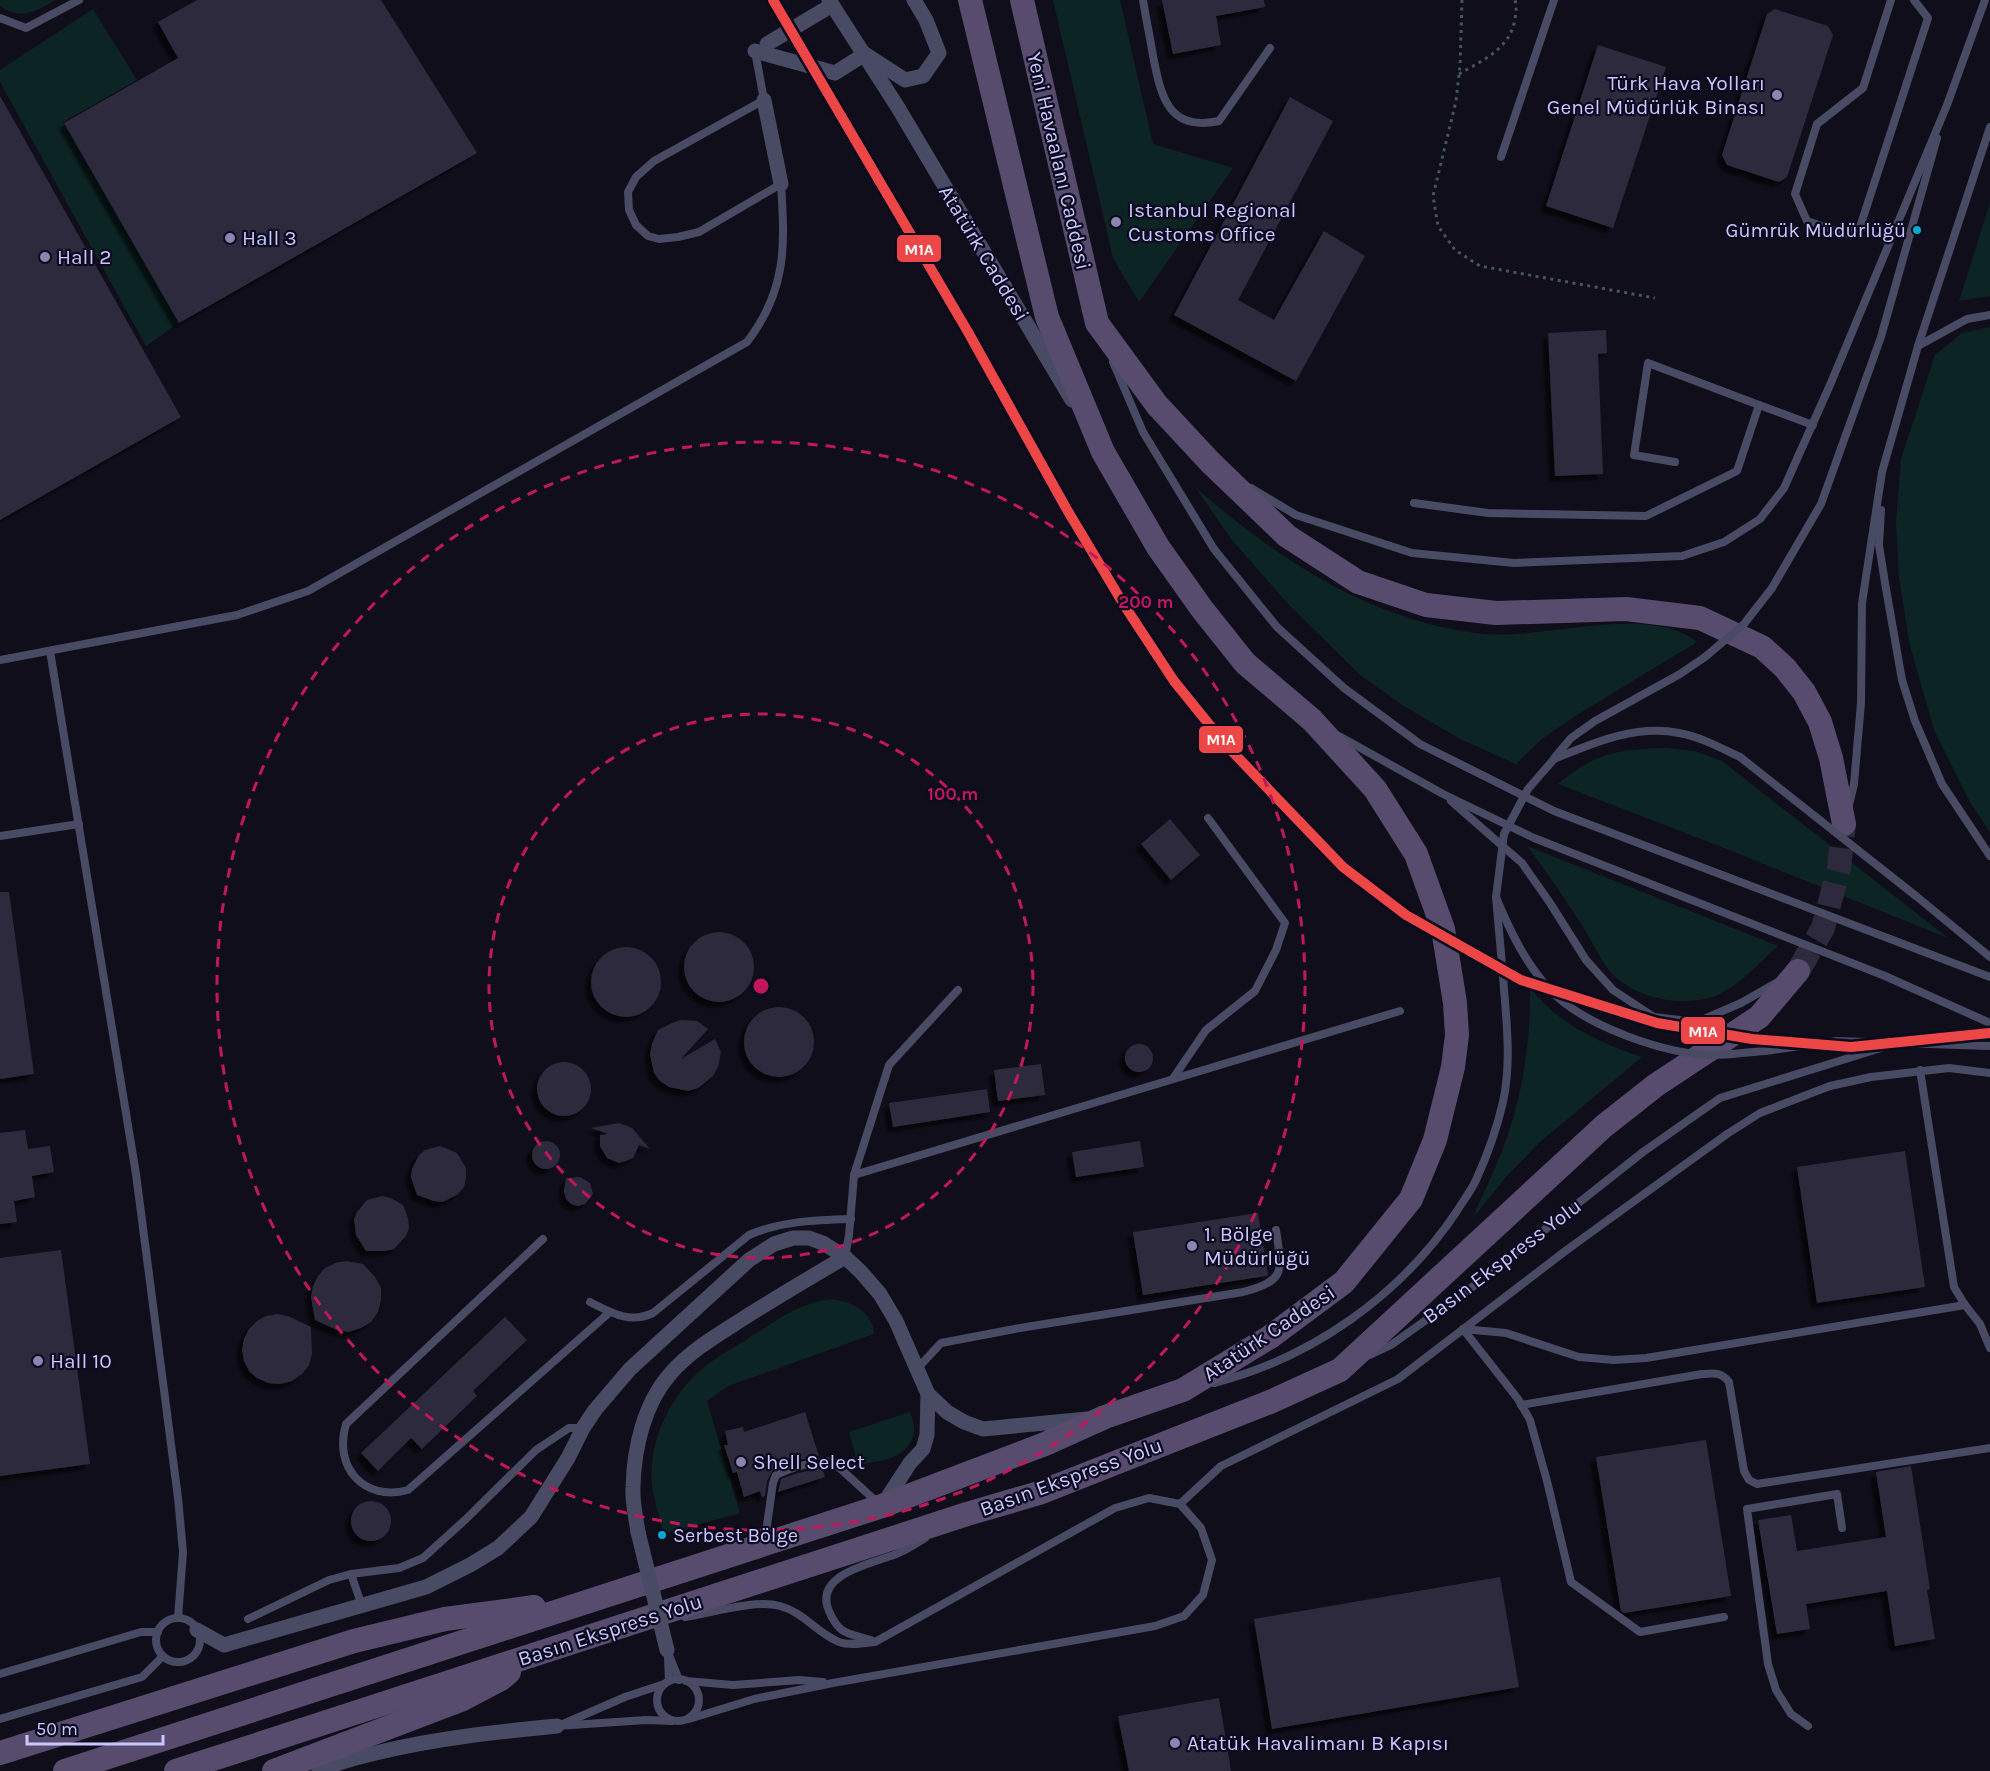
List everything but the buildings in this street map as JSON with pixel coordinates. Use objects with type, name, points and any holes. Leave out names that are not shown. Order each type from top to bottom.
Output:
[{"type":"main road","name":"Atatürk Caddesi","points":[[970,0],[1047,317],[1103,452],[1158,547],[1202,609],[1245,663],[1312,720],[1375,789],[1416,854],[1443,929],[1456,1013],[1457,1035],[1453,1067],[1435,1140],[1411,1199],[1344,1282],[1270,1337],[1183,1390],[1105,1417]]},
{"type":"main road","name":"Yeni Havaalanı Caddesi","points":[[1022,0],[1097,322]]},
{"type":"main road","points":[[1097,322],[1157,405],[1211,463],[1287,536],[1358,582],[1426,604],[1496,613],[1626,609],[1700,618],[1761,647],[1785,668],[1804,692],[1820,722],[1831,758],[1844,824]]},
{"type":"main road","points":[[1340,1370],[1604,1126],[1656,1084],[1759,1017],[1798,970]]},
{"type":"main road","name":"Basın Ekspress Yolu","points":[[176,1771],[967,1514],[1039,1493],[1270,1402],[1340,1370]]},
{"type":"main road","name":"Basın Ekspress Yolu","points":[[64,1771],[882,1506],[1045,1444],[1105,1417]]},
{"type":"main road","points":[[0,1753],[293,1660],[399,1629],[445,1619],[587,1601]]},
{"type":"main road","points":[[274,1771],[464,1699],[501,1679],[526,1657]]},
{"type":"street","name":"Atatürk Caddesi","points":[[865,54],[905,80],[923,76],[939,53],[927,20],[914,0]]},
{"type":"street","name":"Atatürk Caddesi","points":[[830,3],[865,54],[1103,452]]},
{"type":"street","points":[[761,48],[830,3]]},
{"type":"street","points":[[761,48],[835,73],[865,54]]},
{"type":"street","points":[[764,100],[781,184]]},
{"type":"street","points":[[197,1630],[224,1645],[426,1587],[498,1548],[531,1517],[568,1458],[583,1428],[609,1392],[630,1369],[749,1260],[774,1244],[793,1238],[809,1238],[823,1243],[845,1257],[880,1294],[896,1321],[928,1394],[947,1412],[964,1422],[983,1429],[1105,1417]]},
{"type":"street","points":[[667,1650],[638,1532],[632,1489],[637,1447],[657,1393],[671,1373],[721,1333],[845,1257]]},
{"type":"street","points":[[882,1506],[910,1463],[923,1449],[927,1434],[928,1394]]},
{"type":"street","points":[[319,1771],[348,1760],[412,1745],[473,1734],[557,1726]]},
{"type":"lane","points":[[0,18],[27,28],[79,0]]},
{"type":"lane","points":[[1143,0],[1162,97],[1174,112],[1191,122],[1219,121],[1270,48]]},
{"type":"lane","points":[[1502,157],[1554,0]]},
{"type":"lane","points":[[1891,0],[1863,88],[1817,124],[1795,194],[1808,221],[1845,234],[1860,227],[1928,18],[1914,0]]},
{"type":"lane","points":[[1211,463],[1296,515],[1412,553],[1514,563],[1682,556],[1724,542],[1760,519],[1784,488],[1947,105],[1985,0]]},
{"type":"lane","points":[[0,660],[237,615],[308,591],[747,342],[773,300],[778,277],[785,238],[781,184],[699,232],[678,237],[659,238],[648,236],[636,225],[629,210],[628,192],[636,177],[654,160],[764,100],[761,48]]},
{"type":"lane","points":[[1183,1390],[1268,1366],[1324,1337],[1378,1298],[1403,1276],[1431,1247],[1476,1181],[1503,1102],[1508,1060],[1496,897],[1504,834],[1528,789],[1571,738],[1595,721],[1680,674],[1705,657],[1744,624],[1772,588],[1821,504],[1881,337],[1947,105]]},
{"type":"lane","points":[[1844,824],[1854,784],[1861,703],[1862,603],[1882,472],[1918,346],[1990,127]]},
{"type":"lane","points":[[1918,346],[1967,320],[1990,315]]},
{"type":"lane","points":[[1097,322],[1143,432],[1214,549],[1277,627],[1344,688],[1420,744],[1554,811],[1990,977]]},
{"type":"lane","points":[[1675,462],[1634,455],[1648,363],[1813,424]]},
{"type":"lane","points":[[1414,503],[1488,513],[1646,516],[1737,471],[1759,405]]},
{"type":"lane","points":[[1882,472],[1879,546],[1902,680],[1915,721],[1942,784],[1990,856]]},
{"type":"lane","points":[[50,651],[136,1174],[178,1498],[183,1552],[178,1618]]},
{"type":"lane","points":[[1312,720],[1443,794],[1534,838],[1885,976],[1990,1023]]},
{"type":"lane","points":[[1554,759],[1593,742],[1623,734],[1678,733],[1710,742],[1740,757],[1990,957]]},
{"type":"lane","points":[[1443,794],[1522,863],[1586,960],[1612,990],[1654,1017],[1697,1022],[1741,1003],[1798,970]]},
{"type":"lane","points":[[1174,1077],[1206,1030],[1255,991],[1276,950],[1285,923],[1209,818]]},
{"type":"lane","points":[[0,836],[79,824]]},
{"type":"lane","points":[[1496,897],[1515,941],[1552,992],[1580,1013],[1607,1028],[1678,1050],[1713,1055],[1765,1051],[1837,1041],[1990,1046]]},
{"type":"lane","points":[[845,1257],[854,1175],[889,1065],[958,990]]},
{"type":"lane","points":[[854,1175],[1174,1077],[1400,1011]]},
{"type":"lane","name":"Basın Ekspress Yolu","points":[[1340,1370],[1391,1345],[1471,1288],[1643,1152],[1720,1098],[1897,1043]]},
{"type":"lane","points":[[1180,1504],[1221,1466],[1398,1379],[1568,1249],[1727,1134],[1760,1113],[1830,1086],[1871,1077],[1949,1068],[1990,1073]]},
{"type":"lane","points":[[1920,1070],[1954,1287],[1980,1324],[1990,1348]]},
{"type":"lane","points":[[590,1302],[618,1316],[635,1319],[653,1313],[749,1234],[798,1221],[850,1219]]},
{"type":"lane","points":[[916,1370],[941,1343],[1262,1287],[1273,1282],[1279,1271],[1280,1256],[1276,1230]]},
{"type":"lane","points":[[543,1239],[346,1424],[342,1445],[347,1466],[353,1475],[378,1492],[408,1491],[610,1312]]},
{"type":"lane","points":[[1464,1329],[1506,1333],[1579,1357],[1614,1360],[1646,1358],[1965,1305]]},
{"type":"lane","points":[[1464,1329],[1530,1420],[1571,1582],[1640,1632],[1724,1617]]},
{"type":"lane","points":[[1521,1405],[1714,1373],[1724,1376],[1729,1382],[1743,1471],[1749,1480],[1757,1484],[1990,1448]]},
{"type":"lane","points":[[248,1619],[329,1580],[351,1574],[393,1569],[423,1557],[466,1519],[536,1450],[569,1428],[583,1428]]},
{"type":"lane","points":[[765,1544],[773,1483],[776,1475],[788,1469],[816,1462],[832,1461],[882,1506]]},
{"type":"lane","points":[[1808,1726],[1791,1714],[1776,1690],[1768,1664],[1747,1509],[1837,1494],[1842,1528]]},
{"type":"lane","points":[[557,1726],[689,1719],[754,1698],[1155,1626],[1184,1616],[1203,1595],[1212,1560],[1201,1528],[1180,1504],[1149,1498],[1115,1508],[875,1641],[841,1642],[817,1630],[800,1615],[782,1606],[760,1603],[623,1627]]},
{"type":"lane","points":[[875,1641],[841,1631],[833,1620],[826,1603],[829,1588],[839,1577],[901,1552],[967,1514]]},
{"type":"lane","points":[[351,1574],[362,1606]]},
{"type":"lane","points":[[178,1618],[186,1620],[197,1630],[200,1643],[194,1656],[189,1660],[175,1662],[163,1656],[158,1649],[158,1632],[170,1620],[178,1618]]},
{"type":"lane","points":[[0,1674],[141,1632],[158,1632]]},
{"type":"lane","points":[[667,1650],[683,1680],[693,1685],[699,1699],[694,1714],[689,1719]]},
{"type":"lane","points":[[667,1650],[667,1682],[658,1694],[658,1706],[664,1716],[675,1721]]},
{"type":"lane","points":[[0,1719],[142,1677],[163,1656]]},
{"type":"lane","points":[[557,1726],[624,1697],[667,1682],[683,1680],[733,1685],[799,1680],[833,1683]]},
{"type":"path","points":[[1462,0],[1456,101],[1433,196],[1438,226],[1455,250],[1480,266],[1656,298]]},
{"type":"path","points":[[1459,74],[1498,51],[1503,45],[1513,31],[1517,6],[1515,0]]},
{"type":"green space","points":[[0,0],[55,0],[35,11],[15,13],[0,6]]},
{"type":"green space","points":[[1053,0],[1120,0],[1153,144],[1233,168],[1139,302],[1113,258]]},
{"type":"green space","points":[[93,9],[137,80],[63,122],[179,323],[146,346],[0,82],[0,70]]},
{"type":"green space","points":[[1990,203],[1990,296],[1959,301]]},
{"type":"green space","points":[[1990,327],[1990,832],[1970,802],[1934,730],[1909,642],[1899,577],[1896,522],[1901,459],[1935,355],[1962,333]]},
{"type":"green space","points":[[1195,487],[1259,539],[1293,562],[1328,583],[1403,616],[1442,627],[1483,634],[1623,624],[1651,625],[1676,631],[1697,642],[1580,713],[1543,738],[1516,764],[1460,739],[1404,706],[1360,675],[1287,603],[1232,540]]},
{"type":"green space","points":[[1665,748],[1695,751],[1722,761],[1948,938],[1558,784],[1596,759],[1620,752]]},
{"type":"green space","points":[[1527,846],[1778,946],[1736,984],[1709,998],[1666,1000],[1638,991],[1614,976],[1605,965],[1582,925]]},
{"type":"green space","points":[[1530,987],[1553,1012],[1580,1031],[1642,1057],[1540,1142],[1506,1177],[1472,1219],[1502,1151],[1515,1112],[1527,1050]]},
{"type":"green space","points":[[831,1299],[846,1302],[865,1313],[873,1326],[874,1334],[728,1386],[707,1401],[740,1513],[663,1534],[652,1485],[654,1452],[664,1420],[681,1392],[691,1379],[708,1364],[778,1319],[808,1304]]},
{"type":"green space","points":[[910,1412],[914,1429],[907,1448],[885,1460],[858,1465],[849,1432]]},
{"type":"tunnel","points":[[1798,971],[1823,928],[1839,868],[1844,824]]},
{"type":"transit line","name":"M1A","points":[[773,0],[968,332],[1066,508],[1124,605],[1174,681],[1225,744],[1343,867],[1406,915],[1521,980],[1657,1023],[1752,1039],[1851,1047],[1990,1033]]},
{"type":"place","name":"Türk Hava Yolları Genel Müdürlük Binası","points":[[1777,95]]},
{"type":"place","name":"Istanbul Regional Customs Office","points":[[1116,222]]},
{"type":"place","name":"Gümrük Müdürlüğü","points":[[1917,230]]},
{"type":"place","name":"Hall 3","points":[[230,238]]},
{"type":"place","name":"Hall 2","points":[[45,257]]},
{"type":"place","name":"1. Bölge Müdürlüğü","points":[[1192,1246]]},
{"type":"place","name":"Hall 10","points":[[38,1361]]},
{"type":"place","name":"Shell Select","points":[[741,1462]]},
{"type":"place","name":"Serbest Bölge","points":[[662,1535]]},
{"type":"place","name":"Atatük Havalimanı B Kapısı","points":[[1175,1743]]}]
